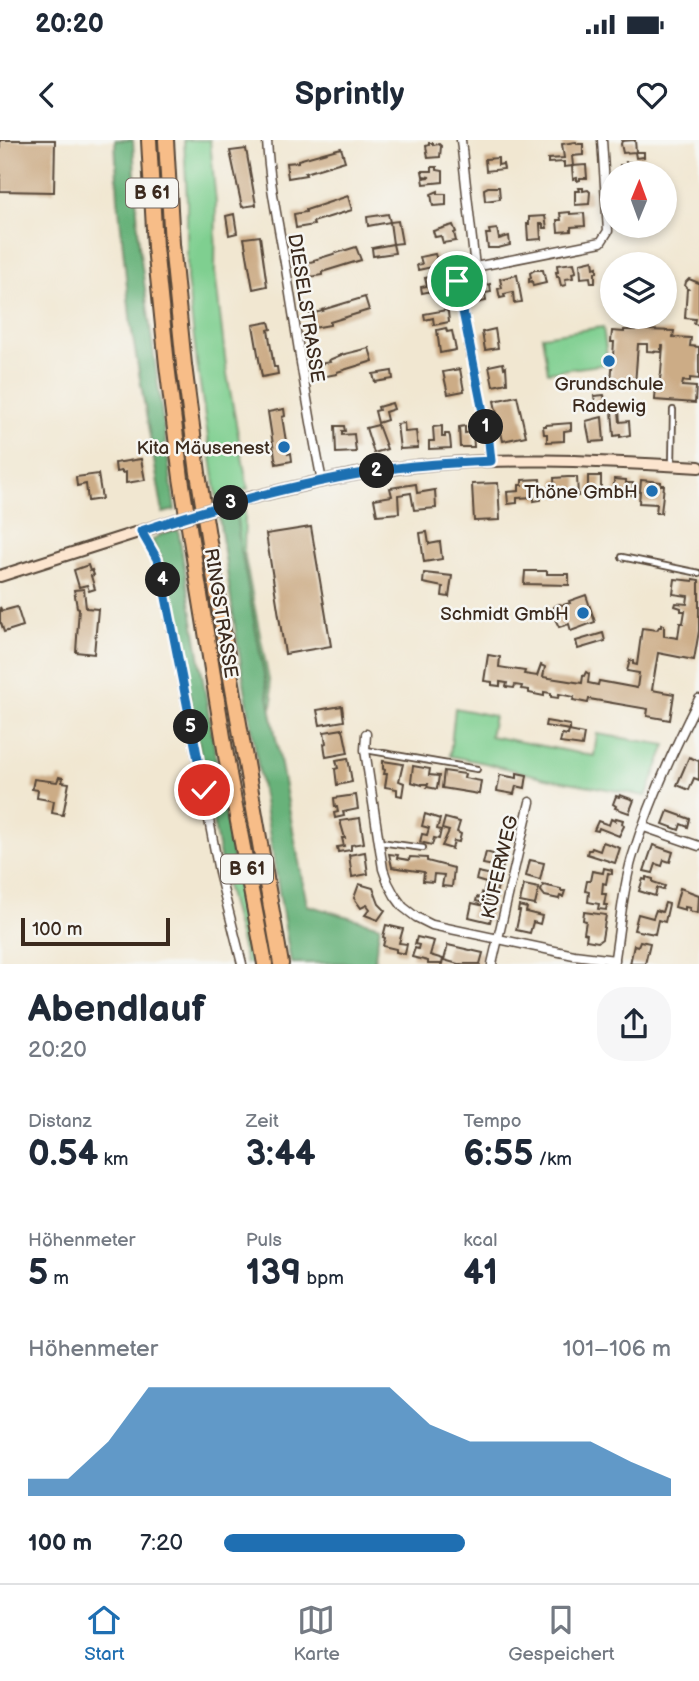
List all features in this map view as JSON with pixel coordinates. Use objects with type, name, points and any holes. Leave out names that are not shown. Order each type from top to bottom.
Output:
[{"type":"highway","name":"RINGSTRASSE","points":[[149,140],[155,247],[181,478],[229,774],[265,964]]},
{"type":"highway","name":"RINGSTRASSE","points":[[166,140],[172,244],[198,473],[281,964]]},
{"type":"main road","points":[[0,576],[234,502],[392,468],[491,461],[557,460],[699,467]]},
{"type":"street","name":"DIESELSTRASSE","points":[[267,140],[275,211],[322,481]]},
{"type":"street","points":[[461,140],[475,267]]},
{"type":"street","points":[[491,461],[458,275],[464,269],[601,242],[608,231],[602,140]]},
{"type":"street","points":[[141,531],[157,559],[161,572],[220,877],[242,964]]},
{"type":"street","points":[[366,734],[365,750],[383,869],[403,907],[432,925],[614,962],[632,858],[677,743],[699,699]]},
{"type":"street","name":"KÜFERWEG","points":[[492,964],[530,803]]},
{"type":"street","points":[[644,827],[699,846]]},
{"type":"lane","points":[[672,466],[673,410]]},
{"type":"lane","points":[[622,557],[699,573]]},
{"type":"lane","points":[[365,750],[477,769]]},
{"type":"lane","points":[[379,842],[423,848]]},
{"type":"green space","points":[[115,140],[133,140],[139,245],[175,510],[163,513],[131,326]]},
{"type":"green space","points":[[184,140],[210,140],[216,203],[215,272],[227,374],[248,489],[217,498],[187,279]]},
{"type":"green space","points":[[600,327],[603,329],[608,364],[548,372],[542,336]]},
{"type":"green space","points":[[245,510],[244,553],[273,701],[271,708],[240,545],[236,512]]},
{"type":"green space","points":[[236,512],[307,905],[380,926],[374,963],[291,963],[219,517]]},
{"type":"green space","points":[[178,529],[236,878],[223,873],[175,615],[161,557],[152,541]]},
{"type":"green space","points":[[455,708],[494,716],[490,736],[594,756],[597,734],[666,745],[646,796],[546,778],[450,756]]},
{"type":"green space","points":[[223,873],[236,878],[257,963],[246,963]]},
{"type":"building","points":[[0,140],[55,140],[54,192],[0,191]]},
{"type":"building","points":[[635,140],[636,152],[644,152],[644,157],[636,158],[635,152],[623,153],[622,141]]},
{"type":"building","points":[[429,143],[441,146],[440,157],[428,158],[426,146]]},
{"type":"building","points":[[562,144],[583,144],[583,155],[572,156],[573,166],[564,167],[564,162],[548,163],[548,159],[564,158]]},
{"type":"building","points":[[341,148],[345,161],[305,173],[306,175],[288,178],[286,163],[298,162]]},
{"type":"building","points":[[246,149],[256,205],[242,207],[230,151]]},
{"type":"building","points":[[498,158],[498,165],[503,164],[504,169],[486,171],[485,159]]},
{"type":"building","points":[[586,165],[587,178],[577,181],[577,178],[573,179],[572,166]]},
{"type":"building","points":[[432,167],[443,171],[443,182],[424,184],[423,178],[430,177],[423,176],[422,171],[432,171]]},
{"type":"building","points":[[499,187],[500,199],[485,201],[484,189]]},
{"type":"building","points":[[579,188],[590,192],[589,204],[575,205],[575,191],[580,191]]},
{"type":"building","points":[[438,191],[438,194],[446,194],[446,205],[433,206],[431,194]]},
{"type":"building","points":[[348,196],[352,210],[313,222],[314,225],[296,228],[294,214]]},
{"type":"building","points":[[560,213],[584,213],[585,226],[558,232],[557,220],[561,220]]},
{"type":"building","points":[[234,214],[237,233],[229,235],[226,216]]},
{"type":"building","points":[[388,214],[390,222],[368,226],[367,217]]},
{"type":"building","points":[[545,216],[547,228],[540,224],[541,239],[528,240],[529,217]]},
{"type":"building","points":[[398,221],[402,243],[393,244],[390,222]]},
{"type":"building","points":[[453,225],[456,241],[443,243],[441,236],[435,237],[433,231]]},
{"type":"building","points":[[497,229],[499,239],[509,236],[510,245],[488,248],[486,234],[490,234],[489,230]]},
{"type":"building","points":[[260,236],[267,286],[253,289],[244,238]]},
{"type":"building","points":[[393,244],[395,253],[373,256],[372,248]]},
{"type":"building","points":[[356,247],[361,260],[322,272],[322,275],[304,278],[302,264]]},
{"type":"building","points":[[435,254],[437,266],[418,270],[417,265],[422,264],[420,257]]},
{"type":"building","points":[[593,260],[597,272],[595,283],[591,283],[590,277],[581,278],[580,263]]},
{"type":"building","points":[[574,263],[576,272],[572,273],[573,278],[565,279],[566,285],[561,286],[556,272],[557,265]]},
{"type":"building","points":[[543,270],[546,283],[533,286],[532,281],[529,282],[530,273]]},
{"type":"building","points":[[439,275],[442,289],[422,293],[421,287],[427,286],[425,278]]},
{"type":"building","points":[[517,275],[522,302],[514,303],[513,292],[500,298],[500,279]]},
{"type":"building","points":[[689,279],[699,283],[699,325],[694,324],[695,319],[685,318],[688,289],[685,286]]},
{"type":"building","points":[[485,280],[486,285],[490,284],[491,292],[485,293],[486,301],[476,303],[472,283]]},
{"type":"building","points":[[365,297],[369,310],[330,322],[330,325],[313,328],[310,314]]},
{"type":"building","points":[[446,310],[449,322],[434,325],[433,318],[425,320],[424,314]]},
{"type":"building","points":[[269,322],[274,367],[277,367],[278,374],[262,377],[253,325]]},
{"type":"building","points":[[446,328],[447,332],[452,331],[456,350],[440,353],[437,330]]},
{"type":"building","points":[[495,329],[498,348],[485,350],[482,332]]},
{"type":"building","points":[[612,331],[674,331],[673,337],[691,338],[690,346],[699,347],[699,379],[690,378],[690,382],[683,381],[682,386],[696,387],[695,403],[655,400],[663,345],[661,352],[647,351],[647,344],[638,344],[635,385],[611,383],[614,342],[611,342]]},
{"type":"building","points":[[369,348],[373,361],[321,377],[319,364]]},
{"type":"building","points":[[503,363],[504,368],[506,367],[507,383],[493,386],[489,366]]},
{"type":"building","points":[[460,369],[464,391],[448,394],[443,372]]},
{"type":"building","points":[[392,371],[393,379],[375,382],[373,374]]},
{"type":"building","points":[[604,395],[606,407],[596,408],[594,396]]},
{"type":"building","points":[[517,396],[526,436],[503,441],[494,401]]},
{"type":"building","points":[[392,403],[394,409],[385,412],[387,420],[378,423],[375,411],[379,410],[378,407]]},
{"type":"building","points":[[284,409],[285,416],[282,417],[288,454],[291,453],[292,461],[276,464],[268,412]]},
{"type":"building","points":[[612,411],[619,411],[620,422],[629,421],[630,435],[614,436]]},
{"type":"building","points":[[602,417],[604,441],[590,442],[586,421]]},
{"type":"building","points":[[404,423],[405,432],[416,431],[418,448],[400,449],[397,424]]},
{"type":"building","points":[[571,423],[571,430],[564,431],[564,441],[547,442],[543,426]]},
{"type":"building","points":[[378,425],[387,449],[374,453],[366,428]]},
{"type":"building","points":[[335,426],[344,426],[342,435],[354,434],[356,452],[336,453]]},
{"type":"building","points":[[442,426],[442,437],[449,434],[451,448],[429,449],[429,441],[434,441],[433,427]]},
{"type":"building","points":[[465,426],[465,433],[473,432],[474,447],[460,447],[459,427]]},
{"type":"building","points":[[141,459],[145,480],[126,483],[126,472],[116,472],[115,463]]},
{"type":"building","points":[[98,474],[102,499],[88,501],[86,484],[77,486],[76,477]]},
{"type":"building","points":[[588,476],[601,476],[601,491],[588,491]]},
{"type":"building","points":[[577,477],[578,496],[555,497],[554,478]]},
{"type":"building","points":[[540,479],[541,500],[534,501],[534,497],[517,498],[517,503],[508,504],[507,492],[519,491],[522,480]]},
{"type":"building","points":[[614,479],[633,483],[632,495],[614,492]]},
{"type":"building","points":[[641,480],[661,482],[661,485],[664,485],[661,513],[656,513],[657,504],[639,503]]},
{"type":"building","points":[[498,483],[500,520],[474,521],[472,484]]},
{"type":"building","points":[[416,484],[417,493],[435,490],[436,508],[414,510],[411,493],[398,495],[399,513],[377,515],[374,499],[392,496],[390,488]]},
{"type":"building","points":[[311,527],[331,646],[285,654],[266,534]]},
{"type":"building","points":[[427,532],[429,544],[440,542],[442,559],[424,562],[420,533]]},
{"type":"building","points":[[88,565],[94,575],[91,576],[95,589],[89,591],[87,585],[79,587],[74,570]]},
{"type":"building","points":[[525,571],[569,574],[569,585],[524,584]]},
{"type":"building","points":[[424,573],[452,576],[449,597],[442,596],[443,587],[423,583]]},
{"type":"building","points":[[675,579],[699,580],[699,631],[694,660],[658,653],[652,690],[674,694],[670,720],[647,716],[648,709],[589,699],[588,703],[559,694],[558,698],[551,697],[551,693],[544,692],[544,696],[529,693],[529,690],[521,689],[522,686],[506,687],[507,683],[500,682],[500,686],[484,681],[488,655],[500,657],[499,667],[525,671],[524,674],[537,676],[541,665],[545,667],[543,677],[582,683],[586,672],[589,674],[588,683],[598,685],[599,681],[637,688],[639,673],[627,671],[630,660],[637,665],[642,628],[657,630],[661,624],[664,625],[664,636],[678,638],[685,611],[675,606],[676,603],[687,604],[688,596],[673,594]]},
{"type":"building","points":[[84,589],[86,608],[98,609],[94,654],[76,652],[79,608],[74,590]]},
{"type":"building","points":[[586,595],[595,622],[571,631],[569,624],[559,627],[552,613],[554,607]]},
{"type":"building","points":[[0,607],[2,611],[17,607],[23,626],[4,632],[0,623]]},
{"type":"building","points":[[603,633],[605,641],[578,649],[576,641]]},
{"type":"building","points":[[342,706],[344,721],[320,725],[317,710]]},
{"type":"building","points":[[546,721],[570,725],[570,730],[545,726]]},
{"type":"building","points":[[343,729],[348,753],[326,757],[324,732]]},
{"type":"building","points":[[569,731],[584,734],[582,746],[560,743],[562,734],[568,735]]},
{"type":"building","points":[[689,757],[699,761],[699,780],[694,778],[689,790],[677,785]]},
{"type":"building","points":[[348,758],[352,782],[337,785],[336,760]]},
{"type":"building","points":[[383,761],[403,764],[399,781],[404,783],[402,796],[397,795],[397,789],[385,787],[387,774],[384,774]]},
{"type":"building","points":[[413,766],[430,769],[429,775],[439,776],[437,789],[427,787],[428,784],[411,782]]},
{"type":"building","points":[[444,771],[465,774],[464,778],[481,781],[479,794],[442,788]]},
{"type":"building","points":[[517,773],[527,775],[525,788],[516,786],[514,794],[497,791],[500,775],[517,778]]},
{"type":"building","points":[[59,777],[63,778],[62,782],[69,783],[63,815],[52,813],[54,801],[37,798],[38,790],[32,789],[34,779],[57,782]]},
{"type":"building","points":[[356,795],[358,809],[343,812],[344,816],[335,818],[334,813],[338,812],[334,798]]},
{"type":"building","points":[[616,796],[634,800],[629,813],[615,808],[613,804]]},
{"type":"building","points":[[668,811],[690,819],[688,827],[681,824],[679,830],[663,824]]},
{"type":"building","points":[[425,814],[440,819],[437,829],[441,830],[439,839],[434,838],[432,845],[420,842],[422,834],[427,835],[429,828],[422,826]]},
{"type":"building","points":[[360,818],[364,843],[351,845],[351,850],[338,852],[337,847],[344,846],[342,838],[345,838],[340,821]]},
{"type":"building","points":[[445,818],[460,822],[457,832],[461,834],[459,842],[454,841],[452,849],[442,846],[449,831],[442,829]]},
{"type":"building","points":[[616,818],[623,820],[624,826],[619,836],[599,828],[598,831],[594,830],[598,821],[609,825],[611,819],[615,821]]},
{"type":"building","points":[[603,842],[620,848],[615,863],[587,854],[592,848],[600,851]]},
{"type":"building","points":[[653,845],[673,852],[670,862],[664,860],[662,866],[656,864],[653,873],[644,871]]},
{"type":"building","points":[[497,850],[507,851],[494,901],[476,901],[477,897],[481,898],[486,883],[476,880],[478,872],[492,875],[494,866],[483,864],[486,852],[496,855]]},
{"type":"building","points":[[365,852],[368,874],[352,877],[349,855]]},
{"type":"building","points":[[389,854],[409,860],[410,857],[427,858],[427,861],[454,868],[452,887],[442,886],[444,875],[434,874],[433,882],[423,881],[424,872],[392,867]]},
{"type":"building","points":[[530,860],[544,863],[540,880],[526,876]]},
{"type":"building","points":[[604,868],[612,870],[612,874],[608,873],[606,884],[603,883],[602,894],[606,894],[606,910],[598,909],[599,904],[588,902],[589,892],[585,891],[592,871],[603,873]]},
{"type":"building","points":[[646,877],[665,886],[663,890],[657,888],[655,896],[639,891]]},
{"type":"building","points":[[359,884],[373,888],[379,904],[385,910],[378,920],[365,915],[370,909],[367,905],[361,908],[354,898]]},
{"type":"building","points":[[524,885],[539,888],[535,905],[520,902]]},
{"type":"building","points":[[543,885],[565,891],[563,897],[560,896],[559,899],[545,896],[541,891]]},
{"type":"building","points":[[680,888],[699,895],[698,913],[689,911],[690,908],[685,907],[685,910],[675,907]]},
{"type":"building","points":[[472,903],[493,908],[490,922],[469,917]]},
{"type":"building","points":[[665,903],[669,904],[665,922],[658,920],[655,934],[634,930],[638,914],[653,918],[656,910],[662,912]]},
{"type":"building","points":[[519,906],[527,908],[526,912],[542,916],[540,924],[533,922],[530,933],[516,930]]},
{"type":"building","points":[[584,912],[606,915],[602,939],[598,942],[586,940]]},
{"type":"building","points":[[386,925],[403,929],[399,943],[407,944],[405,954],[383,946]]},
{"type":"building","points":[[417,937],[434,941],[430,955],[443,959],[442,964],[428,964],[428,961],[412,957],[419,945],[415,944]]},
{"type":"building","points":[[640,941],[650,943],[645,964],[630,964],[634,945],[638,946]]},
{"type":"building","points":[[448,945],[483,953],[480,964],[458,964],[444,960]]},
{"type":"place","name":"Grundschule Radewig","points":[[609,361]]},
{"type":"place","name":"Kita Mäusenest","points":[[284,447]]},
{"type":"place","name":"Thöne GmbH","points":[[652,491]]},
{"type":"place","name":"Schmidt GmbH","points":[[583,613]]},
{"type":"route","points":[[204,790],[161,572],[157,559],[141,531],[234,502],[322,481],[392,468],[491,461],[457,281]]}]
